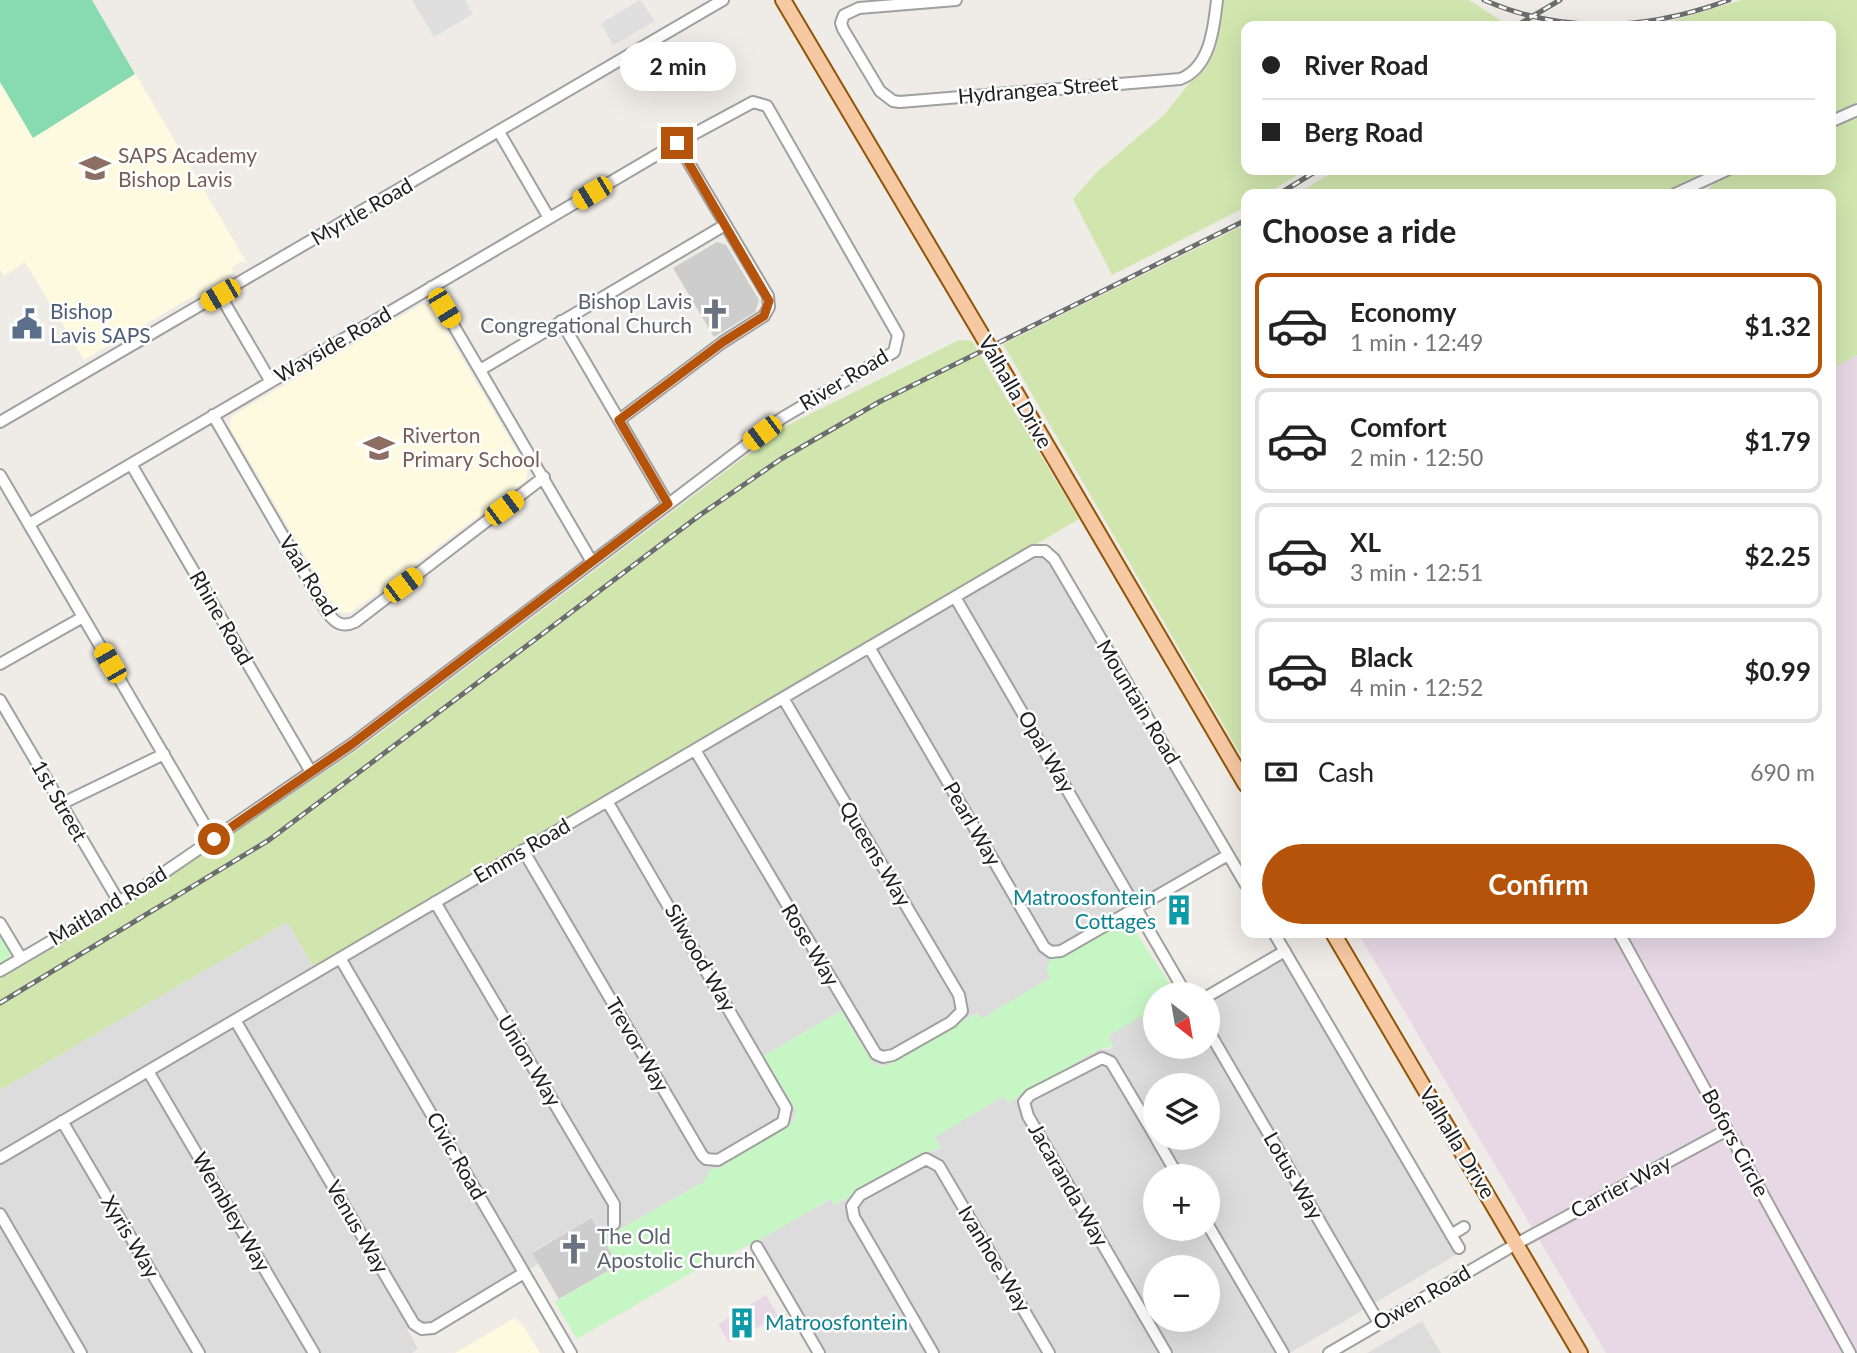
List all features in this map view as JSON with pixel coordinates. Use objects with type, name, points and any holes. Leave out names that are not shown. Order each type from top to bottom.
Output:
[{"type":"main road","name":"Valhalla Drive","points":[[783,0],[1241,776]]},
{"type":"main road","name":"Valhalla Drive","points":[[1336,938],[1580,1353]]},
{"type":"street","name":"Myrtle Road","points":[[0,422],[723,0]]},
{"type":"street","name":"Hydrangea Street","points":[[956,0],[859,8],[844,15],[841,23],[843,29],[880,91],[900,102],[1180,79],[1193,72],[1210,44],[1217,0]]},
{"type":"street","name":"River Road","points":[[214,839],[311,772],[782,418],[889,355],[898,344],[897,329],[767,106],[760,102],[747,103]]},
{"type":"street","name":"Wayside Road","points":[[29,524],[747,103]]},
{"type":"street","points":[[1836,119],[1857,110]]},
{"type":"street","points":[[499,132],[549,218]]},
{"type":"street","points":[[619,420],[767,313],[768,296],[677,143]]},
{"type":"street","points":[[1686,189],[1716,175]]},
{"type":"street","points":[[480,370],[725,225]]},
{"type":"street","points":[[432,287],[592,562]]},
{"type":"street","points":[[220,295],[271,382]]},
{"type":"street","points":[[561,321],[668,504]]},
{"type":"street","name":"Vaal Road","points":[[213,415],[327,612],[342,625],[355,622],[544,477]]},
{"type":"street","name":"Rhine Road","points":[[131,464],[311,772]]},
{"type":"street","points":[[0,475],[214,839]]},
{"type":"street","name":"Emms Road","points":[[0,1158],[1029,553],[1045,551]]},
{"type":"street","name":"Mountain Road","points":[[1045,551],[1054,559],[1241,877]]},
{"type":"street","name":"Opal Way","points":[[955,597],[1136,908]]},
{"type":"street","points":[[0,664],[83,617]]},
{"type":"street","name":"Pearl Way","points":[[869,647],[1044,947],[1051,952],[1061,951],[1136,908]]},
{"type":"street","name":"Queens Way","points":[[783,698],[959,995],[962,1012]]},
{"type":"street","name":"1st Street","points":[[0,700],[119,902]]},
{"type":"street","name":"Rose Way","points":[[695,750],[876,1054],[883,1057],[893,1055],[951,1022],[962,1012]]},
{"type":"street","points":[[61,804],[164,754]]},
{"type":"street","name":"Silwood Way","points":[[607,801],[784,1102],[786,1118]]},
{"type":"street","name":"Maitland Road","points":[[0,971],[119,902],[214,839]]},
{"type":"street","name":"Trevor Way","points":[[523,850],[702,1155],[711,1161],[718,1160],[786,1118]]},
{"type":"street","points":[[1179,982],[1136,908],[1228,855]]},
{"type":"street","name":"Union Way","points":[[435,902],[614,1204],[614,1223]]},
{"type":"street","points":[[0,923],[21,958]]},
{"type":"street","points":[[1277,938],[1459,1248]]},
{"type":"street","name":"Bofors Circle","points":[[1622,938],[1850,1353]]},
{"type":"street","points":[[1220,989],[1284,951]]},
{"type":"street","name":"Civic Road","points":[[340,958],[571,1353]]},
{"type":"street","name":"Venus Way","points":[[235,1020],[418,1327],[433,1328],[524,1273]]},
{"type":"street","name":"Lotus Way","points":[[1220,1050],[1379,1322]]},
{"type":"street","name":"Jacaranda Way","points":[[1143,1117],[1111,1062],[1097,1058],[1030,1095],[1024,1106],[1166,1353]]},
{"type":"street","name":"Wembley Way","points":[[148,1071],[314,1353]]},
{"type":"street","name":"Xyris Way","points":[[62,1121],[199,1353]]},
{"type":"street","name":"Carrier Way","points":[[1516,1244],[1727,1130]]},
{"type":"street","name":"Ivanhoe Way","points":[[933,1353],[854,1217],[852,1206],[860,1195],[920,1161],[930,1159],[939,1166],[1049,1353]]},
{"type":"street","points":[[0,1214],[81,1353]]},
{"type":"street","points":[[1451,1235],[1464,1227]]},
{"type":"street","points":[[1217,1241],[1283,1353]]},
{"type":"street","name":"Owen Road","points":[[1329,1353],[1516,1244]]},
{"type":"street","points":[[757,1247],[818,1353]]},
{"type":"shaded area","name":"SAPS Academy Bishop Lavis","points":[[0,0],[92,0],[247,263],[241,262],[232,267],[233,273],[84,360],[25,262],[4,276],[0,270]]},
{"type":"shaded area","points":[[412,0],[465,0],[473,14],[434,37]]},
{"type":"shaded area","points":[[640,0],[655,21],[613,45],[601,23]]},
{"type":"shaded area","points":[[717,242],[726,245],[759,300],[755,312],[714,337],[673,268]]},
{"type":"shaded area","name":"Riverton Primary School","points":[[422,304],[432,307],[528,470],[526,480],[350,613],[338,612],[229,426],[232,416]]},
{"type":"shaded area","points":[[1857,355],[1857,1353],[1606,1353],[1361,938],[1836,938],[1836,367]]},
{"type":"shaded area","points":[[1029,552],[1049,553],[1228,855],[1061,951],[1050,960],[1047,971],[1051,978],[981,1019],[977,1013],[887,1066],[873,1064],[841,1011],[765,1055],[796,1111],[792,1124],[721,1167],[709,1170],[705,1181],[603,1239],[590,1218],[532,1252],[538,1264],[432,1327],[415,1324],[407,1329],[418,1349],[412,1353],[0,1353],[0,1090],[287,922],[316,971]]},
{"type":"shaded area","points":[[1284,952],[1461,1252],[1290,1353],[819,1353],[755,1242],[831,1199],[835,1205],[922,1153],[940,1149],[934,1137],[1004,1096],[1008,1102],[1099,1049],[1109,1049],[1113,1046],[1108,1036],[1143,1015],[1143,1059],[1220,1059],[1220,990]]},
{"type":"shaded area","points":[[591,1218],[618,1265],[559,1299],[532,1253]]},
{"type":"shaded area","points":[[766,1295],[778,1316],[729,1343],[718,1324]]},
{"type":"shaded area","points":[[515,1318],[525,1328],[540,1353],[455,1353]]},
{"type":"shaded area","points":[[1422,1321],[1441,1353],[1367,1353]]},
{"type":"green space","points":[[0,0],[92,0],[135,74],[33,138],[0,82]]},
{"type":"green space","points":[[1222,0],[1469,0],[1501,21],[1241,21],[1241,175],[1298,175],[1274,189],[1241,189],[1241,210],[1112,275],[1073,199],[1098,171],[1164,115],[1217,44]]},
{"type":"green space","points":[[1742,0],[1857,0],[1857,102],[1836,112],[1836,21],[1671,21]]},
{"type":"green space","points":[[1857,116],[1857,355],[1836,367],[1836,189],[1710,189],[1729,175],[1836,175],[1836,126]]},
{"type":"green space","points":[[1328,175],[1701,175],[1671,189],[1305,189]]},
{"type":"green space","points":[[1241,226],[1241,755],[1003,344]]},
{"type":"green space","points":[[959,340],[972,341],[1079,519],[314,967],[287,922],[0,1090],[0,979],[124,907],[363,746],[784,427]]},
{"type":"green space","points":[[1124,920],[1130,923],[1168,982],[1143,982],[1143,1015],[1108,1036],[1113,1046],[1099,1049],[1008,1103],[1004,1096],[935,1137],[941,1148],[922,1153],[835,1205],[830,1199],[761,1239],[689,1274],[577,1339],[555,1302],[618,1265],[603,1239],[705,1181],[709,1170],[721,1167],[794,1121],[796,1111],[764,1056],[841,1011],[873,1064],[884,1067],[977,1013],[981,1019],[1050,978],[1047,971],[1050,959],[1061,957]]},
{"type":"green space","points":[[0,932],[11,952],[7,961],[0,966]]},
{"type":"railway","points":[[1484,0],[1514,11],[1560,21]]},
{"type":"railway","points":[[1524,21],[1560,0]]},
{"type":"railway","points":[[1645,21],[1668,18],[1729,0]]},
{"type":"railway","points":[[1287,189],[1310,175]]},
{"type":"railway","points":[[0,1003],[269,840],[700,515],[781,459],[879,402],[1241,222]]},
{"type":"place","name":"SAPS Academy Bishop Lavis","points":[[95,168]]},
{"type":"place","name":"Bishop Lavis Congregational Church","points":[[715,314]]},
{"type":"place","name":"Bishop Lavis SAPS","points":[[27,324]]},
{"type":"place","name":"Riverton Primary School","points":[[379,448]]},
{"type":"place","name":"Matroosfontein Cottages","points":[[1179,910]]},
{"type":"place","name":"The Old Apostolic Church","points":[[574,1249]]},
{"type":"place","name":"Matroosfontein","points":[[742,1323]]},
{"type":"route","points":[[214,839],[352,744],[668,504],[619,420],[723,342],[764,316],[769,307],[768,296],[677,143]]}]
